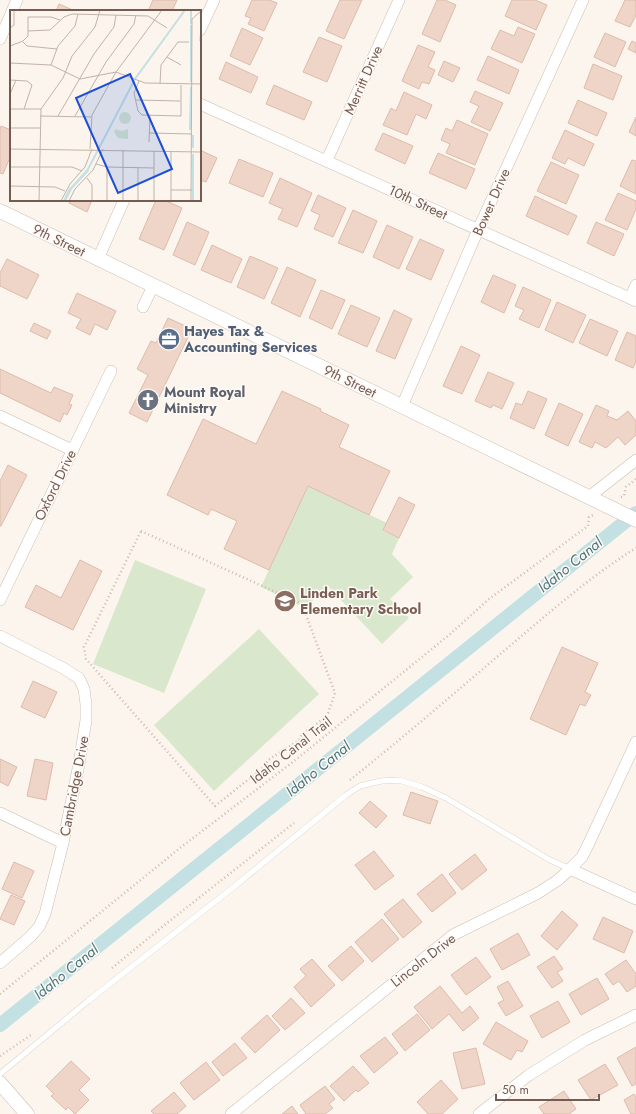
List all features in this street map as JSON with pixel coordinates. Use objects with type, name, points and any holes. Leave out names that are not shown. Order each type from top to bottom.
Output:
[{"type":"street","points":[[12,10],[17,0]]},
{"type":"street","points":[[201,28],[214,0]]},
{"type":"street","name":"Merritt Drive","points":[[327,160],[399,0]]},
{"type":"street","name":"Bower Drive","points":[[402,406],[478,230],[584,0]]},
{"type":"street","points":[[0,39],[10,16]]},
{"type":"street","name":"10th Street","points":[[201,104],[327,160],[633,300]]},
{"type":"street","points":[[98,259],[124,201]]},
{"type":"street","name":"9th Street","points":[[0,211],[636,520]]},
{"type":"street","points":[[633,300],[636,285]]},
{"type":"street","points":[[143,307],[153,286]]},
{"type":"street","name":"Oxford Drive","points":[[0,600],[111,371]]},
{"type":"street","points":[[0,416],[72,450]]},
{"type":"street","points":[[590,498],[636,460]]},
{"type":"street","name":"Cambridge Drive","points":[[0,636],[63,668],[79,678],[84,689],[86,704],[86,720],[79,764],[63,843],[45,914],[39,927],[30,937],[0,963]]},
{"type":"street","name":"Lincoln Drive","points":[[231,1114],[452,935],[538,893],[570,870],[582,857],[636,742]]},
{"type":"street","points":[[0,813],[63,843]]},
{"type":"street","points":[[570,870],[636,899]]},
{"type":"street","points":[[479,1114],[529,1075],[585,1040],[636,1015]]},
{"type":"street","points":[[1,1087],[27,1114]]},
{"type":"lane","points":[[0,1074],[88,1001],[360,786],[381,781],[399,780],[422,787],[446,798],[548,859],[570,870]]},
{"type":"path","points":[[624,496],[626,487],[636,479]]},
{"type":"path","name":"Idaho Canal Trail","points":[[0,994],[180,848],[298,758],[444,639],[489,599],[588,526],[589,517],[594,514]]},
{"type":"path","points":[[141,531],[302,604],[335,694],[328,713],[322,720],[302,734],[298,741],[268,760],[264,767],[215,806],[86,660],[84,647],[141,531]]},
{"type":"path","points":[[348,781],[423,720],[540,620],[610,564],[636,548]]},
{"type":"path","points":[[108,972],[162,927],[298,820]]},
{"type":"path","points":[[0,1056],[36,1031]]},
{"type":"green space","points":[[308,486],[387,523],[383,531],[399,538],[392,554],[413,577],[390,599],[409,618],[382,644],[328,586],[305,608],[261,587]]},
{"type":"green space","points":[[135,560],[206,589],[164,693],[93,664]]},
{"type":"green space","points":[[259,629],[319,694],[214,791],[154,725]]},
{"type":"building","points":[[153,0],[177,0],[172,10],[148,10]]},
{"type":"building","points":[[252,0],[269,0],[277,3],[264,31],[248,24],[251,18],[245,16]]},
{"type":"building","points":[[340,0],[362,0],[344,39],[326,31]]},
{"type":"building","points":[[437,0],[445,0],[456,5],[440,42],[422,34]]},
{"type":"building","points":[[512,0],[535,0],[547,5],[536,30],[505,16]]},
{"type":"building","points":[[625,0],[636,0],[636,15],[630,27],[615,21]]},
{"type":"building","points":[[59,4],[73,10],[56,10]]},
{"type":"building","points":[[518,27],[535,34],[522,63],[491,49],[500,30],[514,36]]},
{"type":"building","points":[[242,28],[263,38],[250,65],[230,56]]},
{"type":"building","points":[[605,33],[626,42],[615,67],[594,57]]},
{"type":"building","points":[[319,37],[342,46],[327,82],[303,72]]},
{"type":"building","points":[[632,41],[636,43],[636,53],[628,49]]},
{"type":"building","points":[[418,45],[435,52],[428,67],[435,70],[429,84],[422,82],[419,89],[402,81]]},
{"type":"building","points":[[488,56],[519,70],[509,94],[477,80]]},
{"type":"building","points":[[444,61],[460,68],[453,82],[438,75]]},
{"type":"building","points":[[226,62],[258,77],[251,93],[219,79]]},
{"type":"building","points":[[593,64],[622,76],[613,100],[584,88]]},
{"type":"building","points":[[274,85],[312,102],[304,120],[266,104]]},
{"type":"building","points":[[475,91],[503,103],[490,131],[471,122],[479,106],[470,102]]},
{"type":"building","points":[[404,92],[432,105],[426,119],[416,114],[407,135],[383,125],[391,108],[396,111]]},
{"type":"building","points":[[578,100],[607,113],[597,136],[568,123]]},
{"type":"building","points":[[636,117],[636,136],[629,132]]},
{"type":"building","points":[[457,120],[488,134],[475,165],[446,153],[450,144],[441,140],[446,128],[452,131]]},
{"type":"building","points":[[1,126],[10,130],[10,157],[3,174],[0,173]]},
{"type":"building","points":[[565,130],[594,144],[584,166],[568,158],[565,164],[552,158]]},
{"type":"building","points":[[383,133],[413,146],[405,164],[375,150]]},
{"type":"building","points":[[201,150],[217,158],[206,182],[201,180]]},
{"type":"building","points":[[438,153],[475,169],[466,189],[429,173]]},
{"type":"building","points":[[239,159],[273,173],[263,197],[229,183]]},
{"type":"building","points":[[632,160],[636,161],[636,194],[620,186]]},
{"type":"building","points":[[551,162],[579,175],[566,204],[537,191]]},
{"type":"building","points":[[280,178],[312,193],[297,227],[278,219],[283,209],[269,203]]},
{"type":"building","points":[[618,193],[636,201],[636,209],[627,230],[605,220]]},
{"type":"building","points":[[318,195],[346,208],[333,237],[314,229],[320,215],[311,211]]},
{"type":"building","points":[[535,196],[577,216],[568,235],[526,216]]},
{"type":"building","points":[[70,201],[92,201],[87,212],[69,203]]},
{"type":"building","points":[[156,201],[166,201],[182,208],[164,250],[139,239]]},
{"type":"building","points":[[353,210],[377,221],[363,253],[338,243]]},
{"type":"building","points":[[187,222],[209,232],[195,265],[173,255]]},
{"type":"building","points":[[596,222],[624,234],[614,256],[587,243]]},
{"type":"building","points":[[387,225],[413,237],[399,269],[373,257]]},
{"type":"building","points":[[420,239],[444,250],[431,280],[406,269]]},
{"type":"building","points":[[212,245],[242,259],[231,283],[201,270]]},
{"type":"building","points":[[250,256],[278,268],[264,299],[237,287]]},
{"type":"building","points":[[7,259],[39,275],[27,299],[0,286],[0,273]]},
{"type":"building","points":[[287,267],[316,280],[300,317],[271,303]]},
{"type":"building","points":[[493,275],[516,285],[504,313],[481,302]]},
{"type":"building","points":[[523,287],[551,300],[539,328],[519,319],[524,310],[515,306]]},
{"type":"building","points":[[321,290],[345,300],[332,329],[309,318]]},
{"type":"building","points":[[77,293],[116,311],[107,330],[95,324],[90,335],[76,328],[81,319],[68,313]]},
{"type":"building","points":[[557,302],[586,315],[573,343],[545,330]]},
{"type":"building","points":[[351,305],[380,318],[367,347],[338,334]]},
{"type":"building","points":[[394,310],[412,319],[395,359],[376,351]]},
{"type":"building","points":[[168,318],[192,329],[147,422],[129,413],[148,375],[137,369],[151,341],[156,343]]},
{"type":"building","points":[[590,319],[618,331],[607,356],[579,343]]},
{"type":"building","points":[[34,323],[51,331],[47,339],[30,331]]},
{"type":"building","points":[[627,332],[636,336],[636,362],[633,368],[615,360]]},
{"type":"building","points":[[461,346],[480,355],[462,394],[443,386]]},
{"type":"building","points":[[0,369],[51,393],[54,387],[73,395],[69,404],[72,405],[67,415],[64,413],[60,422],[0,393]]},
{"type":"building","points":[[488,372],[514,383],[502,409],[493,405],[491,408],[475,401]]},
{"type":"building","points":[[282,391],[321,409],[320,411],[349,425],[339,447],[390,471],[369,515],[308,486],[269,570],[224,549],[237,521],[211,509],[208,515],[167,495],[203,419],[256,444]]},
{"type":"building","points":[[528,391],[547,399],[534,429],[510,418],[516,403],[522,405]]},
{"type":"building","points":[[559,403],[583,414],[568,446],[545,435]]},
{"type":"building","points":[[596,405],[609,411],[607,416],[617,420],[628,411],[636,421],[636,435],[625,445],[618,437],[606,448],[595,442],[592,448],[579,442]]},
{"type":"building","points":[[8,465],[27,475],[0,526],[0,481]]},
{"type":"building","points":[[399,497],[415,505],[399,538],[383,530]]},
{"type":"building","points":[[80,560],[102,571],[73,630],[25,607],[36,585],[61,598]]},
{"type":"building","points":[[562,647],[598,663],[585,692],[591,695],[585,706],[580,704],[566,735],[530,719]]},
{"type":"building","points":[[33,681],[57,692],[45,718],[21,707]]},
{"type":"building","points":[[0,759],[17,767],[8,786],[0,782]]},
{"type":"building","points":[[35,759],[53,763],[46,800],[27,796]]},
{"type":"building","points":[[411,792],[438,801],[430,824],[403,815]]},
{"type":"building","points":[[370,801],[387,816],[376,828],[359,813]]},
{"type":"building","points":[[374,851],[394,876],[375,890],[355,865]]},
{"type":"building","points":[[475,854],[487,870],[462,890],[449,874]]},
{"type":"building","points":[[14,862],[34,871],[22,898],[2,889]]},
{"type":"building","points":[[442,874],[456,893],[432,912],[417,894]]},
{"type":"building","points":[[11,895],[25,901],[14,925],[0,919]]},
{"type":"building","points":[[403,899],[422,922],[403,938],[384,914]]},
{"type":"building","points":[[562,911],[578,925],[557,950],[541,936]]},
{"type":"building","points":[[603,917],[633,931],[624,953],[593,939]]},
{"type":"building","points":[[382,919],[399,939],[372,962],[355,942]]},
{"type":"building","points":[[518,933],[530,955],[502,970],[490,949]]},
{"type":"building","points":[[351,946],[364,961],[342,981],[328,966]]},
{"type":"building","points":[[554,956],[563,969],[557,972],[563,981],[552,988],[537,967]]},
{"type":"building","points":[[476,957],[491,977],[466,995],[451,975]]},
{"type":"building","points":[[312,959],[335,985],[311,1007],[294,987],[306,976],[300,969]]},
{"type":"building","points":[[626,960],[636,974],[636,986],[627,992],[619,981],[613,985],[605,974]]},
{"type":"building","points":[[597,978],[609,999],[581,1015],[569,994]]},
{"type":"building","points":[[508,981],[523,1006],[506,1016],[498,1003],[504,1000],[497,987]]},
{"type":"building","points":[[440,986],[462,1013],[470,1006],[479,1018],[463,1031],[449,1014],[432,1029],[414,1007]]},
{"type":"building","points":[[291,998],[305,1013],[285,1030],[272,1016]]},
{"type":"building","points":[[558,1001],[570,1022],[542,1038],[530,1016]]},
{"type":"building","points":[[417,1014],[430,1030],[405,1051],[392,1034]]},
{"type":"building","points":[[267,1015],[280,1030],[255,1053],[241,1038]]},
{"type":"building","points":[[496,1022],[528,1041],[522,1052],[517,1050],[511,1060],[483,1044]]},
{"type":"building","points":[[385,1037],[398,1053],[374,1073],[360,1056]]},
{"type":"building","points":[[235,1043],[247,1058],[223,1076],[212,1062]]},
{"type":"building","points":[[636,1047],[636,1084],[632,1086],[617,1058]]},
{"type":"building","points":[[476,1048],[485,1084],[462,1089],[453,1053]]},
{"type":"building","points":[[71,1061],[90,1079],[79,1090],[89,1100],[75,1114],[68,1107],[66,1110],[51,1096],[54,1094],[46,1086]]},
{"type":"building","points":[[206,1062],[220,1080],[194,1100],[180,1083]]},
{"type":"building","points":[[605,1064],[618,1085],[591,1100],[578,1080]]},
{"type":"building","points":[[353,1066],[369,1083],[358,1092],[356,1090],[344,1101],[330,1086]]},
{"type":"building","points":[[441,1080],[458,1099],[442,1114],[428,1114],[417,1102]]},
{"type":"building","points":[[325,1086],[335,1099],[329,1104],[333,1108],[325,1114],[306,1114],[300,1105]]},
{"type":"building","points":[[564,1091],[576,1109],[569,1114],[544,1114],[539,1107]]},
{"type":"building","points":[[174,1092],[186,1106],[177,1114],[154,1114],[151,1111]]},
{"type":"building","points":[[634,1094],[636,1097],[636,1114],[631,1114],[624,1100]]},
{"type":"building","points":[[292,1106],[298,1114],[282,1114]]},
{"type":"waterway","name":"Idaho Canal","points":[[0,1025],[636,513]]},
{"type":"place","name":"Hayes Tax & Accounting Services","points":[[169,339]]},
{"type":"place","name":"Mount Royal Ministry","points":[[148,400]]},
{"type":"place","name":"Linden Park Elementary School","points":[[285,601]]}]
